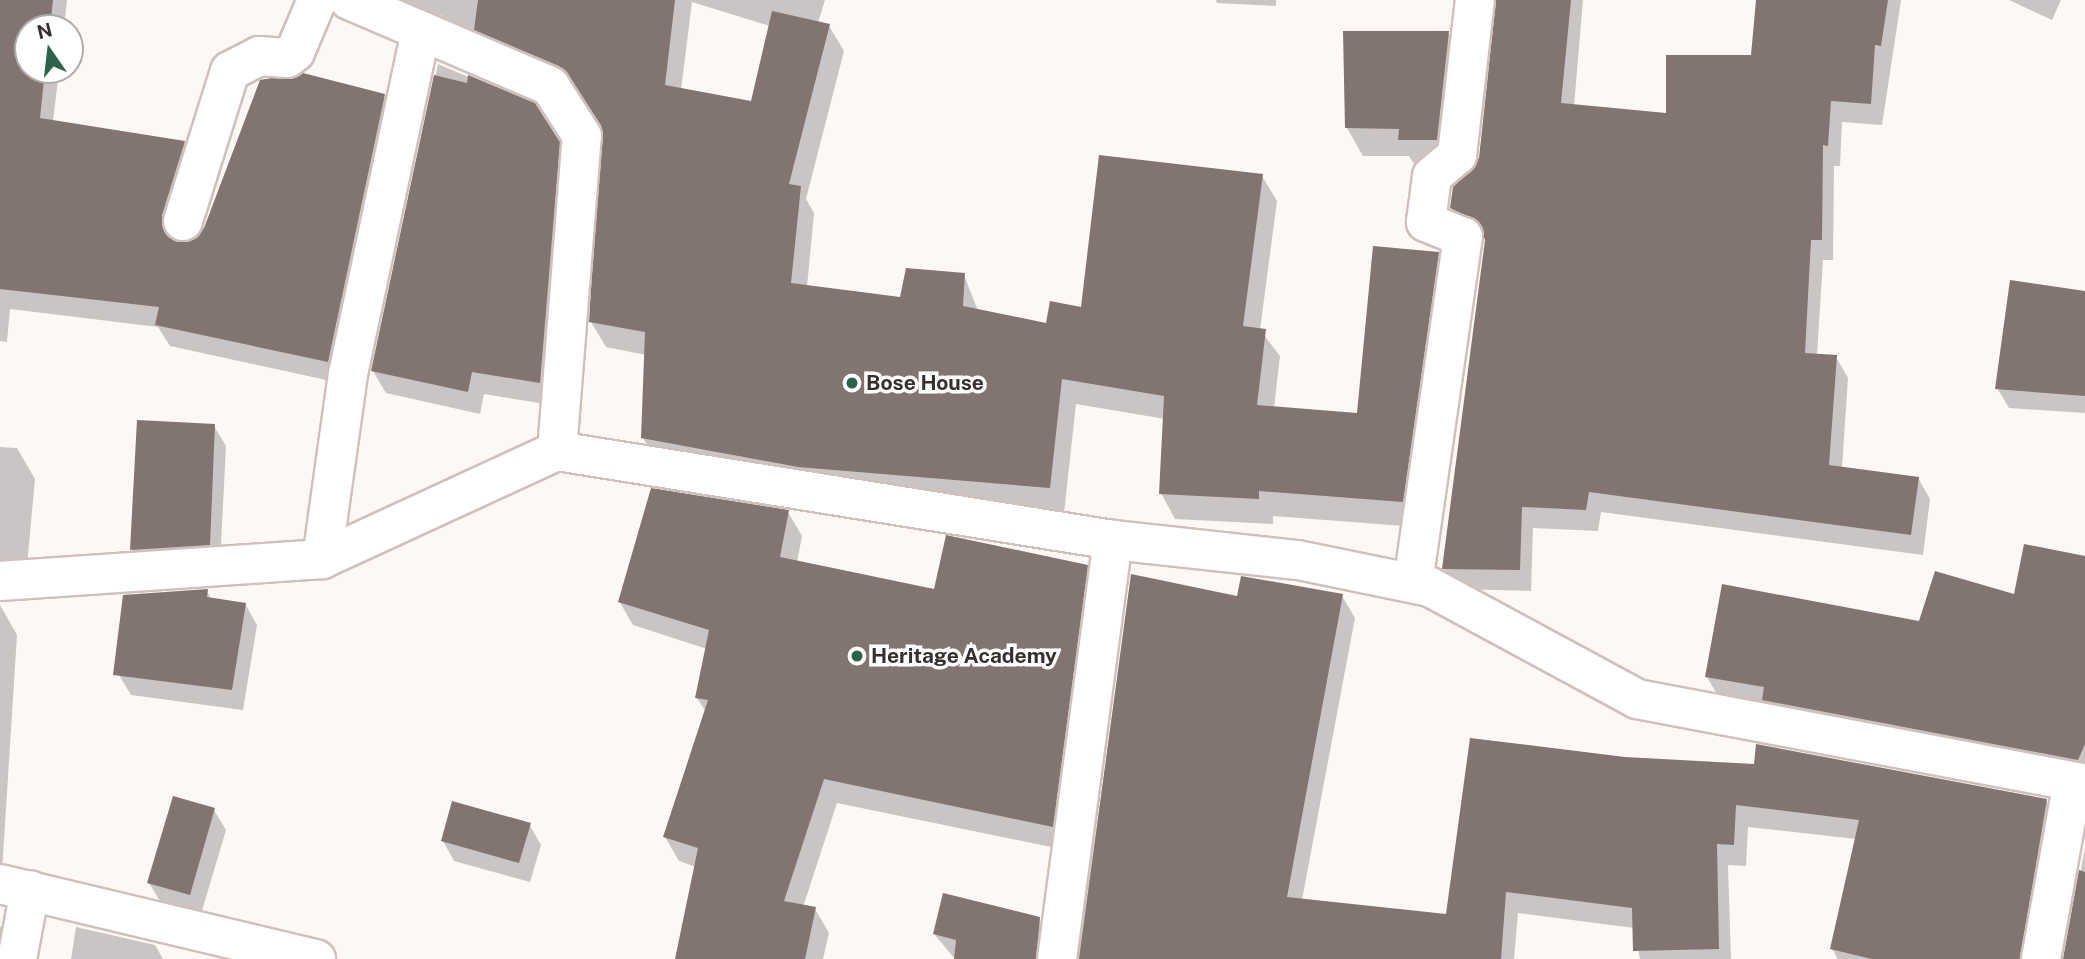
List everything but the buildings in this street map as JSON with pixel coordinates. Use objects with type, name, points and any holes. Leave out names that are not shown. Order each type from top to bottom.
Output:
[{"type":"street","points":[[183,221],[230,71],[250,58],[295,52],[317,0]]},
{"type":"street","points":[[349,0],[550,86],[582,136],[557,450]]},
{"type":"street","points":[[1413,583],[1463,237],[1426,222],[1432,176],[1457,155],[1475,0]]},
{"type":"street","points":[[322,559],[348,374],[421,31]]},
{"type":"street","points":[[0,581],[322,559],[557,450],[1113,540],[1298,560],[1413,583],[1637,699],[2078,785],[2041,959]]},
{"type":"street","points":[[1057,959],[1113,540]]},
{"type":"street","points":[[17,959],[15,887],[316,959]]},
{"type":"place","name":"Bose House","points":[[852,383]]},
{"type":"place","name":"Heritage Academy","points":[[857,656]]}]
